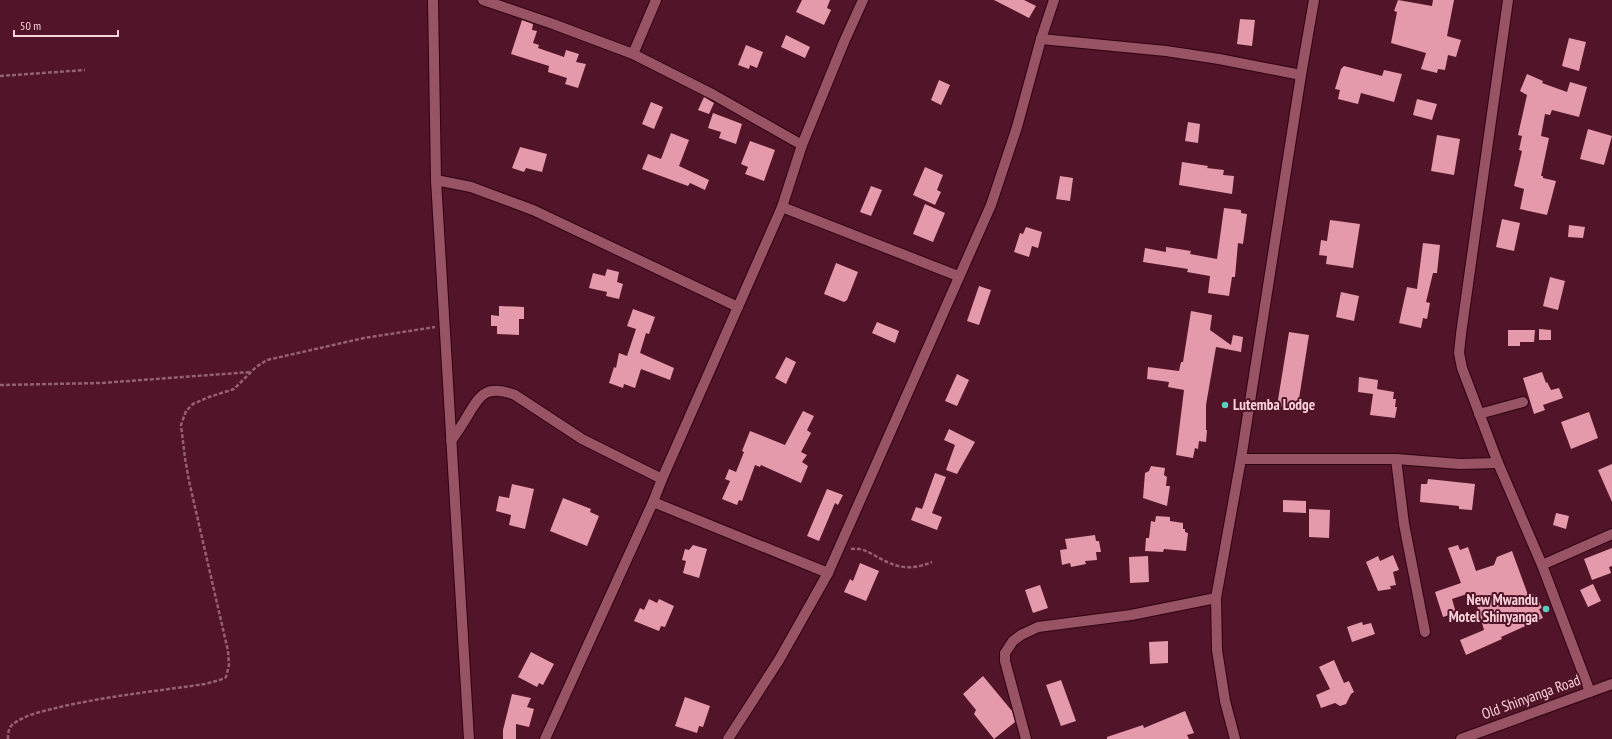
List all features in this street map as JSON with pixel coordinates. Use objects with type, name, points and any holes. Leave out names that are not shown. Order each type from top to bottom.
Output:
[{"type":"street","points":[[433,0],[436,180],[469,739]]},
{"type":"street","points":[[483,0],[633,54],[714,95],[802,145]]},
{"type":"street","points":[[633,54],[656,0]]},
{"type":"street","points":[[545,739],[653,502],[782,207],[802,145],[844,42],[863,0]]},
{"type":"street","points":[[728,739],[779,660],[828,573],[958,276],[991,205],[1017,127],[1041,40],[1054,0]]},
{"type":"street","points":[[1236,739],[1226,700],[1217,650],[1216,598],[1241,459],[1314,0]]},
{"type":"street","points":[[1508,0],[1470,265],[1460,353],[1462,368],[1479,414],[1498,463],[1542,565],[1590,692]]},
{"type":"street","points":[[1041,40],[1166,51],[1219,59],[1301,75]]},
{"type":"street","points":[[436,180],[471,187],[533,210],[738,307]]},
{"type":"street","points":[[782,207],[958,276]]},
{"type":"street","points":[[451,441],[481,395],[492,390],[506,391],[515,395],[582,439],[662,479]]},
{"type":"street","points":[[1479,414],[1523,402]]},
{"type":"street","points":[[1241,459],[1396,459],[1460,464],[1498,463]]},
{"type":"street","points":[[1396,459],[1404,524],[1424,632]]},
{"type":"street","points":[[653,502],[828,573]]},
{"type":"street","points":[[1542,565],[1612,534]]},
{"type":"street","points":[[1026,739],[1005,661],[1006,650],[1017,637],[1038,627],[1131,614],[1216,598]]},
{"type":"street","name":"Old Shinyanga Road","points":[[1461,739],[1612,684]]},
{"type":"path","points":[[0,76],[85,70]]},
{"type":"path","points":[[8,739],[8,732],[11,726],[20,720],[48,710],[108,697],[205,684],[226,677],[229,665],[228,651],[186,466],[181,425],[186,411],[193,404],[210,397],[227,393],[234,389],[263,362],[278,357],[364,338],[444,326]]},
{"type":"path","points":[[0,385],[141,381],[251,372]]},
{"type":"path","points":[[837,552],[858,548],[902,568],[918,567],[932,562]]},
{"type":"building","points":[[802,0],[830,0],[827,8],[831,10],[824,25],[796,12]]},
{"type":"building","points":[[994,0],[1024,0],[1036,6],[1029,18]]},
{"type":"building","points":[[1398,0],[1432,6],[1433,0],[1454,0],[1447,36],[1461,40],[1456,57],[1448,55],[1445,70],[1438,69],[1437,73],[1421,69],[1426,53],[1391,43],[1397,12],[1394,11]]},
{"type":"building","points":[[1240,19],[1255,20],[1252,46],[1237,44]]},
{"type":"building","points":[[522,20],[533,24],[532,30],[537,31],[533,43],[539,45],[538,48],[564,57],[566,50],[579,54],[576,62],[586,64],[578,88],[565,84],[567,78],[548,72],[549,66],[511,54]]},
{"type":"building","points":[[786,35],[810,47],[805,58],[781,47]]},
{"type":"building","points":[[1569,38],[1586,42],[1579,71],[1562,66]]},
{"type":"building","points":[[746,45],[763,52],[757,68],[750,65],[749,69],[738,65]]},
{"type":"building","points":[[1344,66],[1382,76],[1384,70],[1402,74],[1394,102],[1361,93],[1358,104],[1338,99],[1340,90],[1335,89],[1341,69]]},
{"type":"building","points":[[1527,74],[1543,81],[1542,83],[1567,92],[1570,82],[1587,87],[1579,117],[1552,110],[1550,115],[1545,114],[1541,136],[1549,138],[1541,176],[1543,176],[1543,178],[1556,181],[1547,215],[1520,209],[1524,189],[1514,186],[1522,151],[1519,150],[1522,136],[1518,135],[1527,95],[1520,91]]},
{"type":"building","points":[[939,80],[950,85],[941,105],[931,100]]},
{"type":"building","points":[[704,97],[714,103],[709,114],[698,110]]},
{"type":"building","points":[[1417,99],[1437,104],[1432,120],[1413,115]]},
{"type":"building","points":[[651,102],[663,107],[654,129],[642,124]]},
{"type":"building","points":[[713,113],[742,124],[736,144],[719,138],[721,132],[708,128]]},
{"type":"building","points":[[1188,122],[1200,124],[1198,143],[1185,141]]},
{"type":"building","points":[[1588,129],[1612,136],[1604,165],[1580,159]]},
{"type":"building","points":[[671,133],[689,140],[679,166],[709,180],[705,190],[690,183],[688,186],[642,169],[648,154],[661,159]]},
{"type":"building","points":[[1437,135],[1460,139],[1454,175],[1431,171]]},
{"type":"building","points":[[750,141],[775,150],[764,181],[745,174],[748,167],[741,164]]},
{"type":"building","points":[[520,147],[547,154],[542,172],[526,168],[524,172],[512,168]]},
{"type":"building","points":[[1182,162],[1208,166],[1207,168],[1224,170],[1223,175],[1234,176],[1232,194],[1179,185]]},
{"type":"building","points":[[925,167],[943,175],[937,190],[941,192],[935,205],[913,195]]},
{"type":"building","points":[[1060,176],[1073,178],[1070,201],[1056,199]]},
{"type":"building","points":[[871,186],[882,190],[871,216],[860,212]]},
{"type":"building","points":[[925,204],[945,213],[933,242],[913,234]]},
{"type":"building","points":[[1224,208],[1241,210],[1241,213],[1247,214],[1243,244],[1238,243],[1235,277],[1232,277],[1229,296],[1208,293],[1210,276],[1187,272],[1188,269],[1143,262],[1145,248],[1166,252],[1166,247],[1191,251],[1190,254],[1217,259]]},
{"type":"building","points":[[1502,219],[1520,223],[1514,251],[1496,247]]},
{"type":"building","points":[[1330,220],[1360,224],[1353,268],[1326,264],[1327,256],[1319,255],[1321,240],[1327,241]]},
{"type":"building","points":[[1569,225],[1585,227],[1583,238],[1568,237]]},
{"type":"building","points":[[1026,227],[1042,232],[1038,248],[1032,246],[1029,257],[1014,252],[1020,233],[1023,234]]},
{"type":"building","points":[[1423,243],[1440,245],[1437,273],[1433,273],[1426,302],[1430,303],[1427,319],[1423,318],[1421,328],[1399,323],[1407,287],[1417,289]]},
{"type":"building","points":[[836,263],[858,272],[847,300],[844,302],[824,294]]},
{"type":"building","points":[[607,269],[619,272],[617,282],[623,284],[619,299],[606,296],[607,292],[589,288],[593,273],[605,276]]},
{"type":"building","points":[[1550,277],[1565,281],[1558,310],[1543,306]]},
{"type":"building","points":[[979,286],[991,290],[979,325],[967,321]]},
{"type":"building","points":[[1341,292],[1359,296],[1354,321],[1336,317]]},
{"type":"building","points":[[499,306],[524,307],[524,319],[519,319],[519,335],[497,334],[497,326],[491,326],[491,315],[499,316]]},
{"type":"building","points":[[633,309],[655,317],[649,334],[646,333],[640,353],[674,368],[670,380],[641,369],[635,388],[624,384],[623,388],[609,383],[614,367],[616,368],[619,353],[627,356],[636,329],[627,326]]},
{"type":"building","points":[[1191,311],[1212,315],[1210,330],[1231,345],[1233,335],[1243,337],[1241,352],[1216,347],[1206,405],[1206,442],[1199,441],[1198,449],[1195,448],[1193,458],[1176,455],[1184,390],[1168,387],[1169,382],[1147,379],[1148,367],[1179,371],[1181,362],[1183,362]]},
{"type":"building","points":[[877,322],[899,331],[895,343],[872,333]]},
{"type":"building","points":[[1539,329],[1551,330],[1551,340],[1539,340]]},
{"type":"building","points":[[1508,330],[1535,330],[1534,342],[1520,342],[1520,346],[1508,346]]},
{"type":"building","points":[[1289,332],[1309,335],[1298,405],[1291,404],[1291,408],[1277,406]]},
{"type":"building","points":[[786,357],[796,362],[786,384],[775,378]]},
{"type":"building","points":[[1542,372],[1546,383],[1547,382],[1551,390],[1559,388],[1563,398],[1543,405],[1545,410],[1534,414],[1523,378]]},
{"type":"building","points":[[957,374],[969,380],[957,406],[945,401]]},
{"type":"building","points":[[1359,377],[1378,380],[1377,389],[1394,392],[1393,399],[1396,399],[1395,407],[1397,407],[1395,418],[1370,415],[1373,394],[1358,392]]},
{"type":"building","points":[[803,411],[814,416],[807,430],[811,433],[801,452],[807,455],[802,462],[808,466],[801,483],[761,465],[760,467],[755,465],[742,501],[739,500],[737,505],[722,499],[730,481],[725,479],[729,469],[736,472],[750,431],[785,445]]},
{"type":"building","points":[[1589,412],[1598,438],[1571,449],[1561,422]]},
{"type":"building","points":[[949,429],[975,442],[957,474],[946,470],[955,445],[944,440]]},
{"type":"building","points":[[1612,464],[1612,502],[1598,470]]},
{"type":"building","points":[[1151,466],[1165,468],[1164,475],[1167,477],[1166,486],[1170,486],[1167,506],[1143,498],[1145,473],[1149,471]]},
{"type":"building","points":[[935,473],[946,477],[932,513],[942,517],[937,530],[911,520],[916,507],[922,509]]},
{"type":"building","points":[[1428,479],[1475,484],[1472,510],[1459,509],[1459,506],[1420,502],[1421,484],[1427,484]]},
{"type":"building","points":[[512,484],[534,489],[525,529],[509,525],[511,515],[496,511],[499,496],[509,498]]},
{"type":"building","points":[[827,489],[843,495],[838,505],[835,503],[819,541],[807,536]]},
{"type":"building","points":[[563,498],[591,509],[590,512],[599,516],[587,546],[550,531]]},
{"type":"building","points":[[1283,500],[1306,501],[1306,513],[1283,512]]},
{"type":"building","points":[[1309,509],[1330,510],[1329,538],[1309,537]]},
{"type":"building","points":[[1556,513],[1569,516],[1566,529],[1553,525]]},
{"type":"building","points":[[1156,516],[1170,517],[1170,521],[1183,523],[1183,529],[1185,529],[1185,532],[1188,533],[1186,551],[1164,549],[1163,552],[1145,551],[1146,538],[1149,538],[1151,521],[1155,522]]},
{"type":"building","points":[[1095,535],[1096,541],[1099,541],[1101,552],[1096,552],[1097,560],[1085,561],[1086,564],[1071,567],[1070,563],[1062,565],[1060,550],[1067,549],[1065,539]]},
{"type":"building","points":[[693,545],[707,549],[699,578],[683,573],[686,561],[682,560],[685,549],[689,550]]},
{"type":"building","points":[[1458,545],[1460,550],[1468,547],[1476,571],[1494,565],[1497,557],[1512,551],[1528,595],[1532,593],[1534,596],[1536,595],[1542,608],[1539,609],[1543,618],[1466,655],[1460,640],[1484,630],[1473,592],[1452,599],[1456,613],[1443,617],[1435,592],[1461,583],[1448,548]]},
{"type":"building","points":[[1612,548],[1612,566],[1609,567],[1611,573],[1592,580],[1584,559]]},
{"type":"building","points":[[1393,555],[1399,570],[1393,572],[1396,585],[1390,586],[1391,589],[1378,591],[1366,562],[1378,556],[1380,561]]},
{"type":"building","points":[[1148,556],[1149,582],[1130,583],[1129,557]]},
{"type":"building","points":[[860,563],[879,571],[866,601],[844,592],[850,579],[853,581]]},
{"type":"building","points":[[1593,584],[1601,601],[1588,607],[1580,590]]},
{"type":"building","points":[[1040,585],[1048,608],[1033,613],[1025,590]]},
{"type":"building","points":[[649,599],[657,603],[659,599],[674,606],[665,627],[661,626],[659,631],[634,621],[640,608],[644,610]]},
{"type":"building","points":[[1362,622],[1363,625],[1371,623],[1375,634],[1352,642],[1347,627]]},
{"type":"building","points":[[1168,641],[1168,663],[1150,664],[1149,642]]},
{"type":"building","points":[[531,652],[554,664],[543,685],[539,683],[537,687],[518,677]]},
{"type":"building","points":[[1334,660],[1344,683],[1349,681],[1354,692],[1351,694],[1346,704],[1340,706],[1335,703],[1321,708],[1316,695],[1330,689],[1319,667]]},
{"type":"building","points":[[983,676],[1012,711],[1015,722],[994,739],[974,714],[976,710],[963,694]]},
{"type":"building","points":[[1061,680],[1076,721],[1061,726],[1046,685]]},
{"type":"building","points":[[512,694],[531,698],[527,707],[534,709],[529,727],[516,724],[516,739],[503,739],[503,730]]},
{"type":"building","points":[[685,697],[710,706],[703,727],[699,726],[697,733],[675,726]]},
{"type":"building","points":[[1185,711],[1194,733],[1187,735],[1189,739],[1107,739],[1107,737],[1143,725],[1144,728]]},
{"type":"place","name":"Lutemba Lodge","points":[[1225,405]]},
{"type":"place","name":"New Mwandu Motel Shinyanga","points":[[1546,609]]}]
